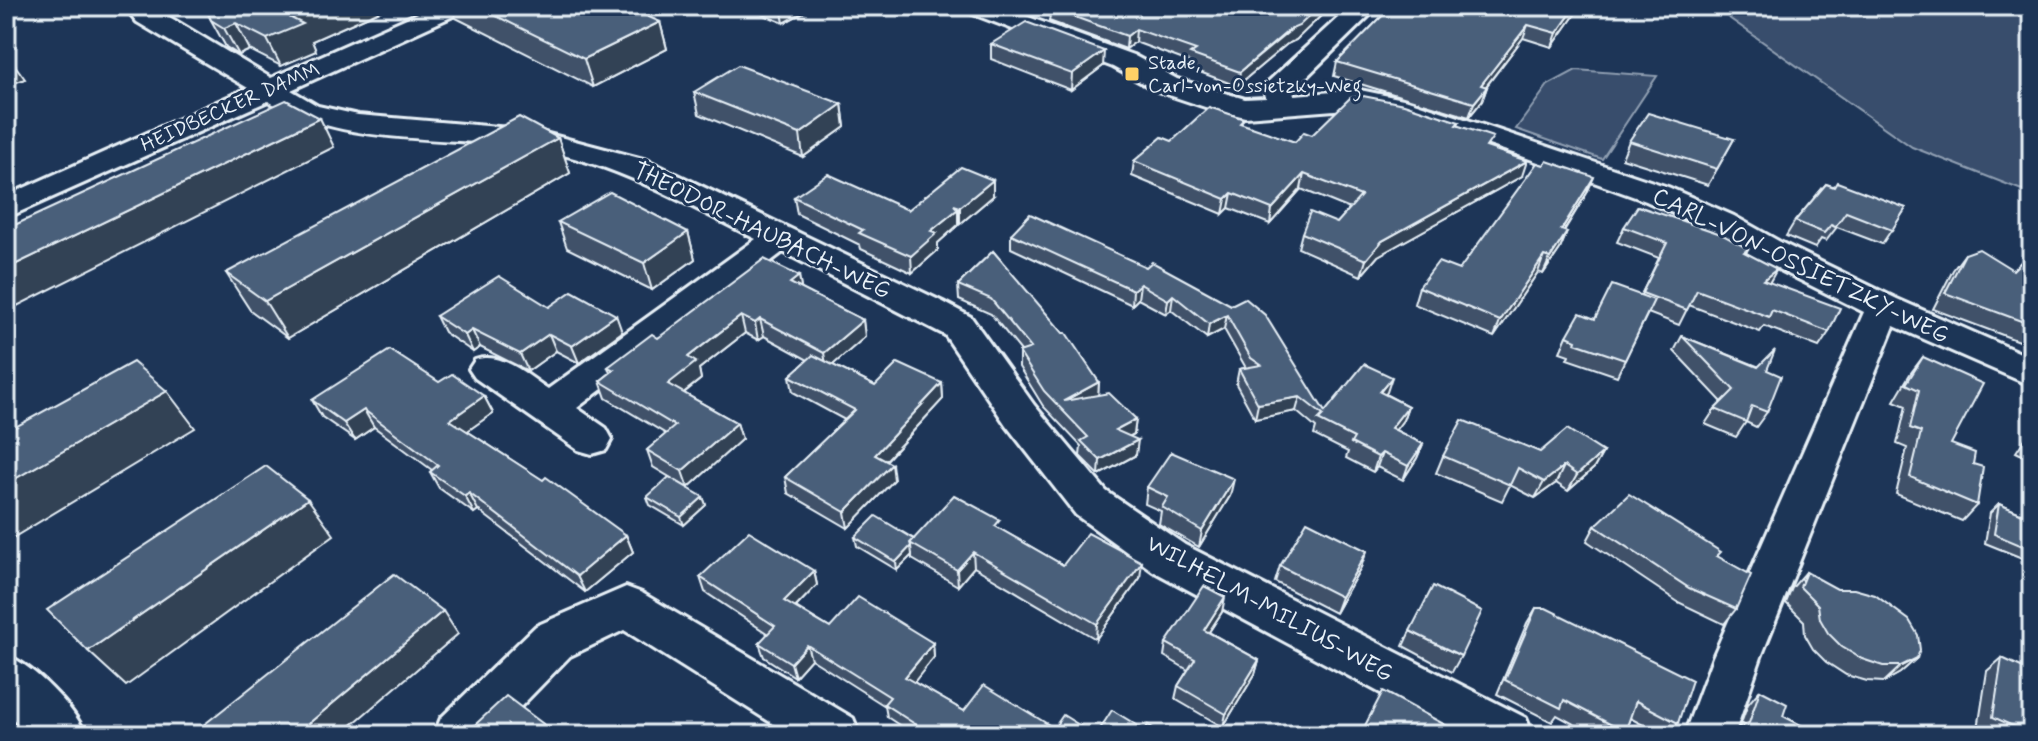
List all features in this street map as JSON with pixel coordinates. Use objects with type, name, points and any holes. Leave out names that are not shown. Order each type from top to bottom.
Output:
[{"type":"street","name":"THEODOR-HAUBACH-WEG","points":[[137,6],[146,16],[308,112],[358,124],[533,139],[636,167],[930,311]]},
{"type":"street","name":"HEIDBECKER DAMM","points":[[6,208],[455,6]]},
{"type":"street","name":"CARL-VON-OSSIETZKY-WEG","points":[[974,6],[1123,61],[1167,85],[1215,101],[1245,108],[1360,99],[1408,109],[1527,148],[1657,194],[1722,223],[1770,251],[1884,307],[2032,373]]},
{"type":"street","points":[[1283,107],[1278,88],[1366,6]]},
{"type":"street","points":[[549,409],[780,238]]},
{"type":"street","points":[[1709,735],[1737,657],[1884,307]]},
{"type":"street","name":"WILHELM-MILIUS-WEG","points":[[930,311],[958,326],[1020,415],[1091,503],[1169,558],[1508,735]]},
{"type":"street","points":[[488,369],[592,439]]},
{"type":"street","points":[[459,735],[553,641],[626,607],[835,735]]},
{"type":"street","points":[[6,677],[61,735]]},
{"type":"shaded area","points":[[1712,6],[2032,6],[2032,194],[1912,147]]},
{"type":"shaded area","points":[[1576,70],[1657,76],[1602,159],[1516,129],[1548,85]]},
{"type":"building","points":[[205,6],[318,6],[291,18],[303,24],[267,39],[236,23],[224,28],[211,20]]},
{"type":"building","points":[[476,6],[625,6],[660,22],[584,59]]},
{"type":"building","points":[[1320,6],[1240,72],[1190,54],[1196,50],[1136,29],[1127,36],[1050,8]]},
{"type":"building","points":[[1392,6],[1576,6],[1557,33],[1528,25],[1481,85],[1487,87],[1474,103],[1337,62]]},
{"type":"building","points":[[1026,22],[1104,51],[1072,74],[991,44]]},
{"type":"building","points":[[738,65],[842,104],[800,134],[694,92]]},
{"type":"building","points":[[1363,96],[1404,104],[1459,122],[1456,125],[1493,137],[1486,147],[1527,161],[1382,241],[1366,260],[1302,233],[1310,212],[1337,223],[1361,196],[1304,174],[1272,209],[1232,193],[1226,199],[1134,161],[1162,137],[1172,141],[1209,107],[1244,119],[1240,123],[1295,142],[1304,132],[1312,135],[1350,98]]},
{"type":"building","points":[[286,100],[320,118],[6,269],[6,229]]},
{"type":"building","points":[[1648,113],[1734,139],[1717,169],[1629,141]]},
{"type":"building","points":[[519,117],[558,138],[265,301],[226,273]]},
{"type":"building","points":[[1547,161],[1594,177],[1561,230],[1567,232],[1550,258],[1544,256],[1500,321],[1419,287],[1438,262],[1459,270],[1537,163],[1544,165]]},
{"type":"building","points":[[961,167],[993,180],[960,207],[954,205],[958,209],[931,231],[937,233],[911,256],[859,233],[863,230],[794,197],[828,174],[908,210]]},
{"type":"building","points":[[1837,182],[1906,208],[1892,230],[1846,212],[1835,227],[1831,225],[1824,233],[1795,221],[1826,184],[1834,187]]},
{"type":"building","points":[[610,192],[688,232],[644,263],[558,222]]},
{"type":"building","points":[[1638,206],[1721,234],[1748,249],[1744,252],[1777,269],[1763,280],[1840,308],[1829,332],[1772,310],[1769,317],[1697,290],[1687,310],[1642,293],[1667,243],[1624,227]]},
{"type":"building","points":[[1030,214],[1146,267],[1152,262],[1231,305],[1245,298],[1265,315],[1325,412],[1364,364],[1392,377],[1380,392],[1408,406],[1391,428],[1423,444],[1408,466],[1382,453],[1378,457],[1351,443],[1354,438],[1318,420],[1323,415],[1300,397],[1258,404],[1239,369],[1261,365],[1251,358],[1227,315],[1209,324],[1173,295],[1168,300],[1140,284],[1133,290],[1011,234]]},
{"type":"building","points":[[1979,249],[2013,270],[2032,251],[2032,325],[1945,293],[1965,254]]},
{"type":"building","points":[[993,251],[1066,333],[1099,382],[1064,401],[1109,393],[1136,419],[1115,430],[1138,440],[1100,460],[1081,441],[1088,437],[1044,391],[1019,352],[1031,348],[991,299],[958,285]]},
{"type":"building","points":[[764,259],[799,276],[790,283],[863,320],[824,353],[760,319],[755,323],[741,316],[688,357],[696,362],[668,384],[737,423],[682,471],[647,450],[675,426],[600,381],[614,370],[608,367],[652,334],[658,338]]},
{"type":"building","points":[[499,276],[549,307],[572,291],[616,315],[572,346],[549,334],[520,354],[472,330],[465,335],[436,316]]},
{"type":"building","points":[[1612,285],[1654,300],[1625,360],[1575,343],[1576,340],[1567,336],[1580,313],[1595,319]]},
{"type":"building","points":[[1682,336],[1758,367],[1775,350],[1767,370],[1781,376],[1767,412],[1752,406],[1746,422],[1715,409],[1734,390]]},
{"type":"building","points":[[390,350],[439,382],[452,374],[484,396],[450,420],[543,480],[546,477],[626,535],[577,576],[469,493],[465,496],[430,472],[438,465],[364,410],[344,423],[312,400]]},
{"type":"building","points":[[813,355],[875,386],[898,363],[942,383],[875,455],[892,464],[845,512],[785,477],[855,410],[790,376]]},
{"type":"building","points":[[1923,357],[1983,384],[1951,444],[1975,453],[1973,464],[1983,467],[1977,505],[1910,477],[1921,432],[1910,428],[1919,390],[1906,384]]},
{"type":"building","points":[[133,362],[167,391],[6,484],[6,432]]},
{"type":"building","points":[[1462,420],[1540,452],[1567,429],[1603,452],[1577,475],[1564,466],[1544,482],[1518,468],[1510,485],[1443,456]]},
{"type":"building","points":[[1171,452],[1234,479],[1202,531],[1162,507],[1168,497],[1147,487]]},
{"type":"building","points":[[266,466],[308,499],[88,651],[47,610]]},
{"type":"building","points":[[669,477],[703,497],[681,517],[647,497]]},
{"type":"building","points":[[1629,494],[1721,552],[1717,556],[1751,575],[1736,609],[1689,588],[1595,526]]},
{"type":"building","points":[[954,495],[1000,520],[995,526],[1063,565],[1088,533],[1142,562],[1097,624],[973,552],[957,570],[910,543]]},
{"type":"building","points":[[1999,504],[2032,518],[2032,550],[1994,534]]},
{"type":"building","points":[[876,516],[914,539],[896,562],[855,537]]},
{"type":"building","points":[[1307,521],[1367,551],[1341,597],[1280,566]]},
{"type":"building","points":[[749,531],[814,571],[784,601],[830,628],[858,597],[933,643],[905,677],[964,711],[984,685],[1054,728],[1063,715],[1095,735],[932,735],[884,704],[890,697],[807,645],[791,663],[759,643],[775,626],[700,577]]},
{"type":"building","points":[[1806,572],[1837,589],[1854,589],[1875,595],[1909,620],[1918,635],[1920,650],[1917,658],[1901,666],[1883,666],[1862,659],[1842,647],[1820,619],[1818,605],[1800,587]]},
{"type":"building","points":[[394,574],[443,611],[295,735],[191,735]]},
{"type":"building","points":[[1204,586],[1225,597],[1204,630],[1259,660],[1226,714],[1178,686],[1195,659],[1166,643]]},
{"type":"building","points":[[1433,586],[1482,611],[1461,656],[1410,631]]},
{"type":"building","points":[[1536,608],[1546,608],[1692,680],[1678,723],[1636,701],[1625,732],[1564,700],[1561,708],[1505,680]]},
{"type":"building","points":[[2002,658],[2032,672],[2032,735],[1993,717]]},
{"type":"building","points":[[1760,690],[1787,704],[1783,716],[1820,735],[1747,735],[1741,732],[1743,725],[1749,723]]},
{"type":"building","points":[[1383,691],[1449,727],[1445,735],[1360,735]]},
{"type":"building","points":[[506,696],[558,735],[464,735]]},
{"type":"building","points":[[1112,710],[1145,730],[1148,725],[1164,735],[1096,735]]},
{"type":"place","name":"Stade, Carl-von-Ossietzky-Weg","points":[[1132,74]]}]
